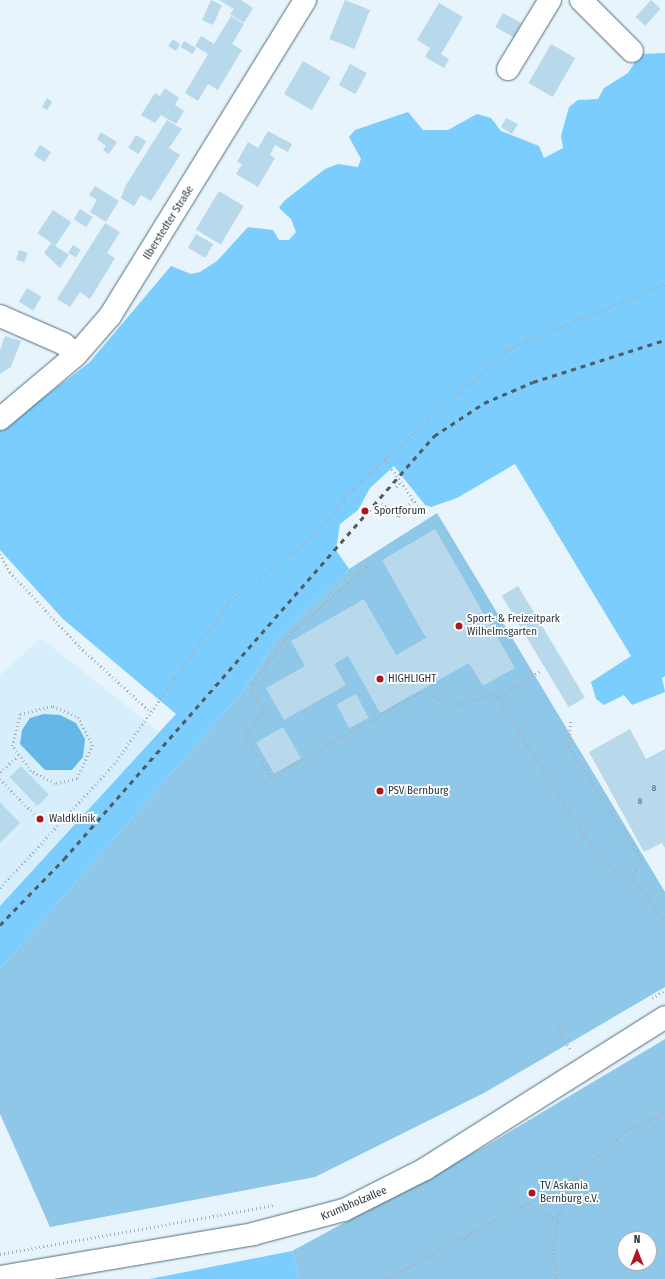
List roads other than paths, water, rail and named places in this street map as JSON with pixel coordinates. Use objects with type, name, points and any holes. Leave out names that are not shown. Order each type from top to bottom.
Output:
[{"type":"street","name":"Ilberstedter Straße","points":[[0,419],[76,355],[93,338],[126,292],[305,0]]},
{"type":"street","points":[[508,69],[550,0]]},
{"type":"street","points":[[581,0],[632,52]]},
{"type":"street","points":[[0,316],[64,344],[76,355]]},
{"type":"street","name":"Krumbholzallee","points":[[0,1277],[253,1234],[338,1212],[425,1169],[665,1017]]},
{"type":"railway","points":[[0,925],[64,859],[434,436],[484,403],[533,382],[665,340]]},
{"type":"place","name":"Sportforum","points":[[365,511]]},
{"type":"place","name":"Sport- & Freizeitpark Wilhelmsgarten","points":[[459,626]]},
{"type":"place","name":"HIGHLIGHT","points":[[380,679]]},
{"type":"place","name":"PSV Bernburg","points":[[380,791]]},
{"type":"place","name":"Waldklinik","points":[[40,819]]},
{"type":"place","name":"TV Askania Bernburg e.V.","points":[[532,1193]]}]
